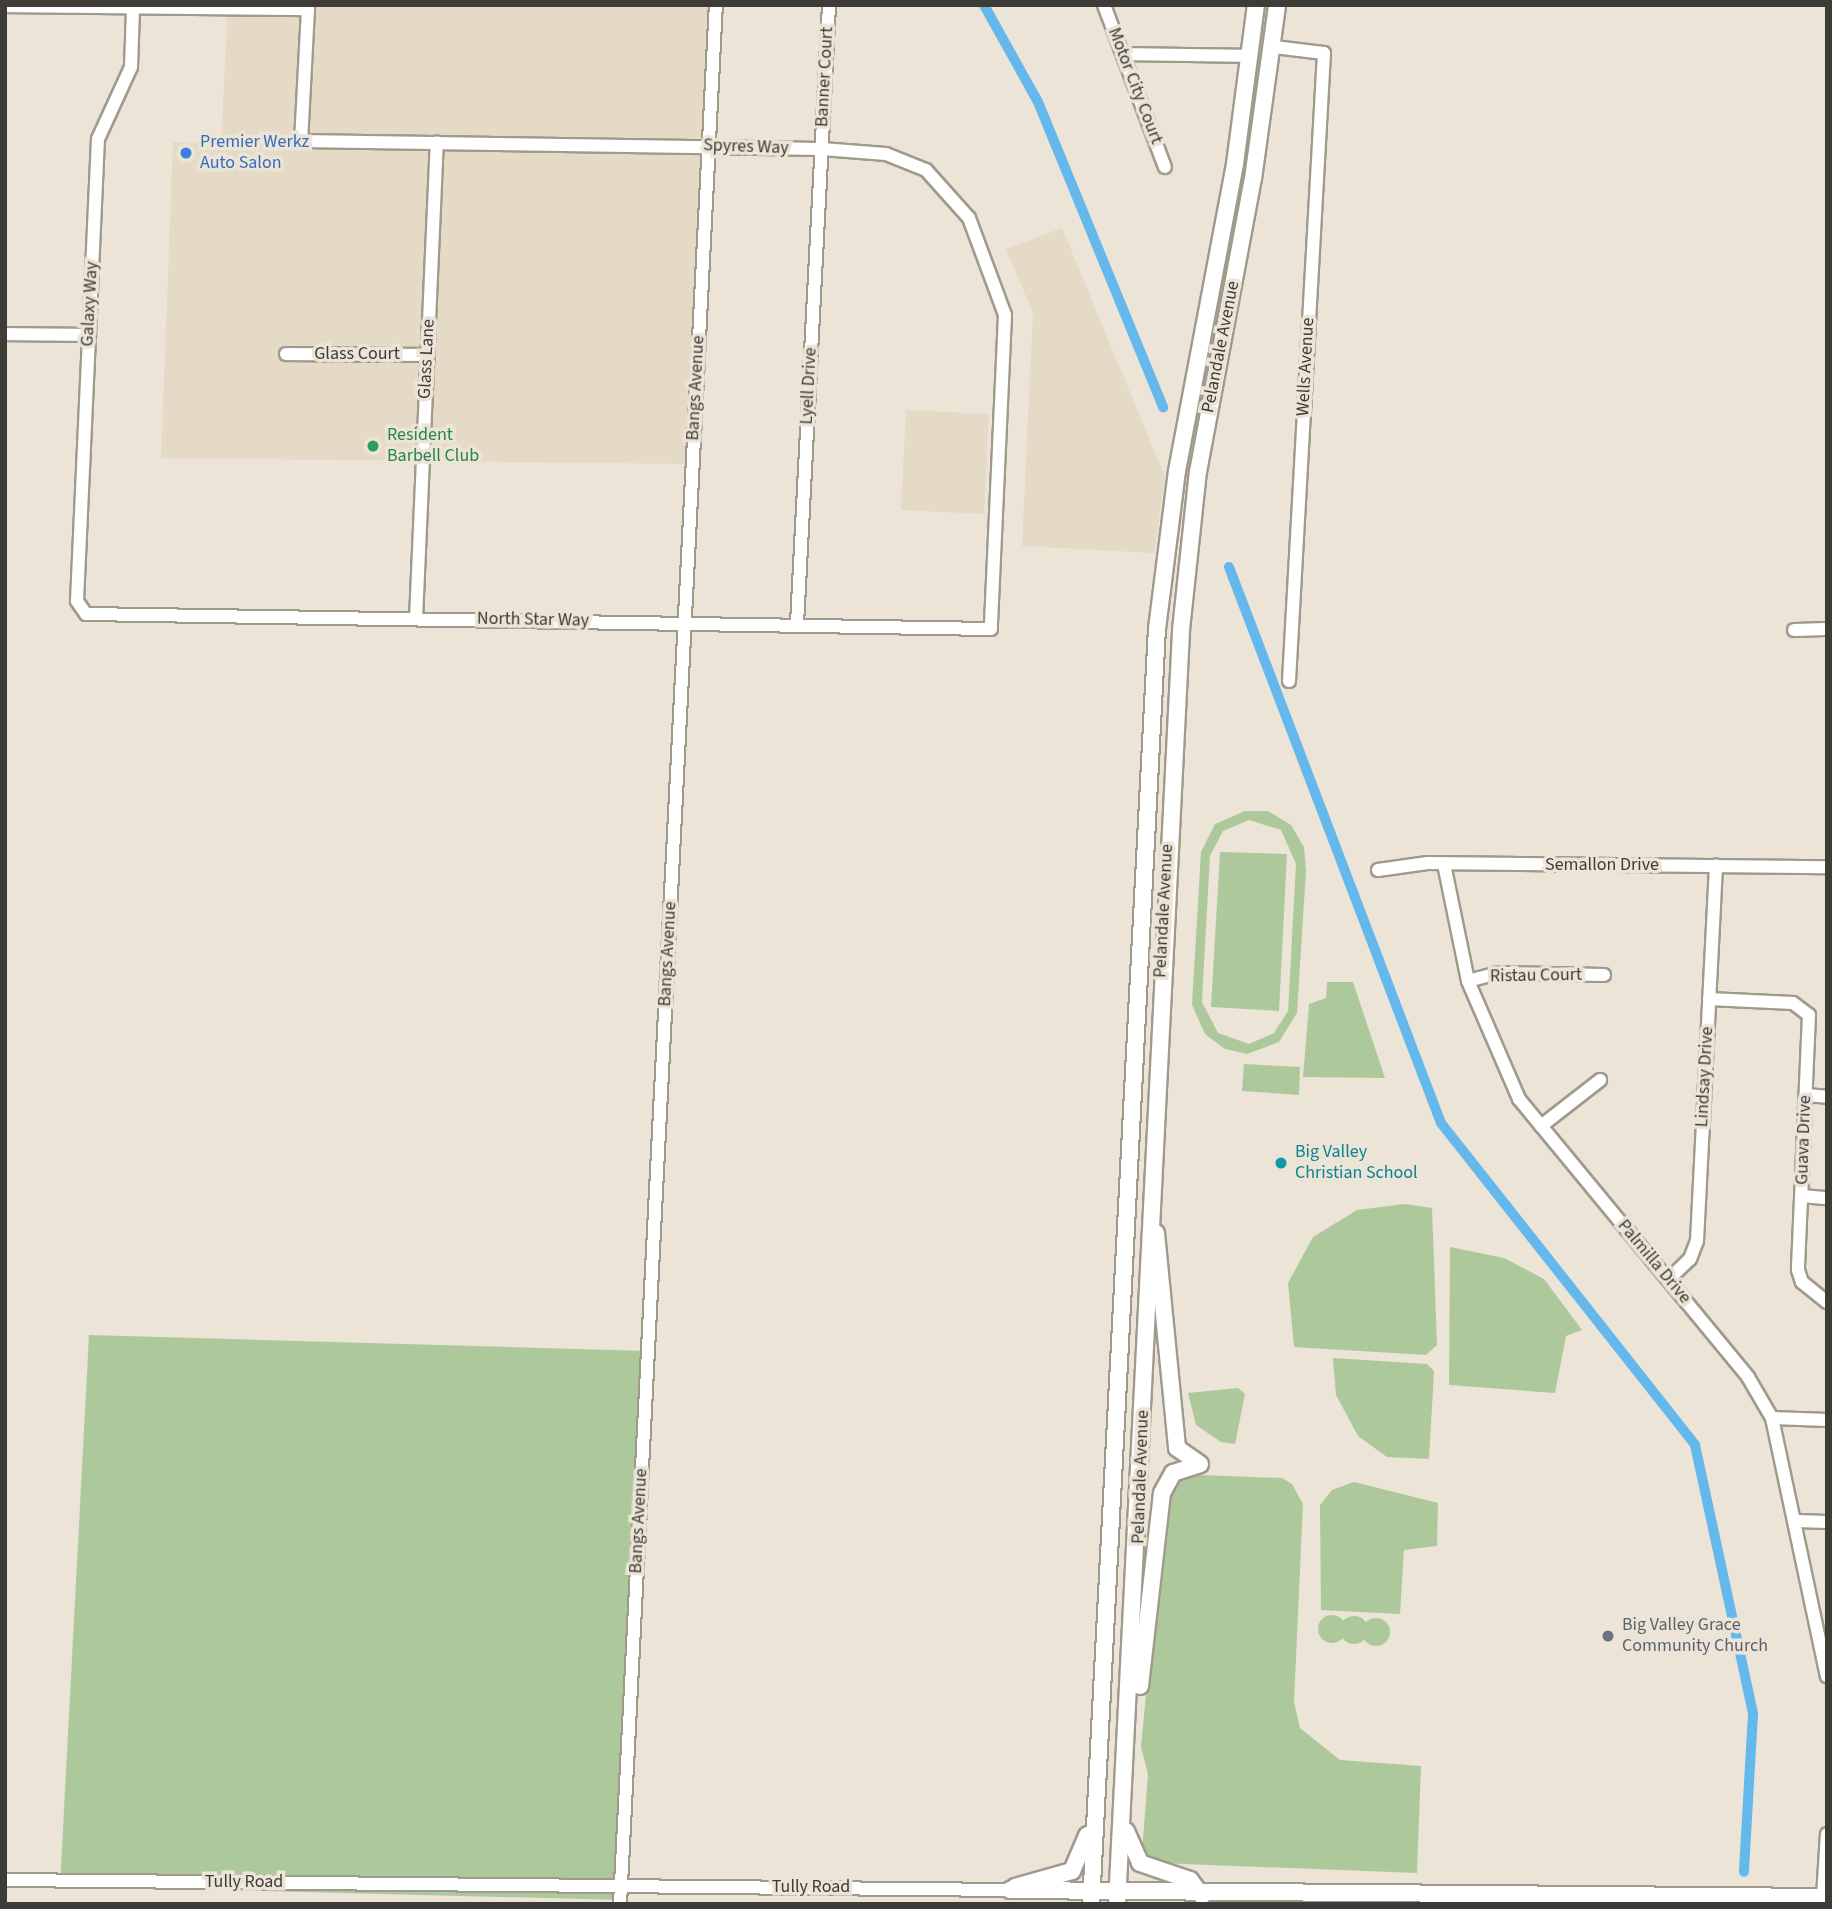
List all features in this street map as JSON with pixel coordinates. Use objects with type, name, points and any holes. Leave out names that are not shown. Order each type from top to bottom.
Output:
[{"type":"main road","name":"Pelandale Avenue","points":[[1091,1899],[1157,629],[1177,471],[1251,56],[1256,5]]},
{"type":"main road","name":"Pelandale Avenue","points":[[1118,1899],[1130,1727],[1151,1209],[1181,630],[1198,472],[1273,47],[1277,5]]},
{"type":"main road","points":[[1130,1727],[1145,1664],[1162,1493],[1173,1472],[1200,1464],[1177,1448],[1166,1293],[1151,1209]]},
{"type":"main road","name":"Pelandale Avenue","points":[[1010,1890],[1072,1871],[1096,1814]]},
{"type":"main road","name":"Pelandale Avenue","points":[[1123,1824],[1140,1863],[1190,1880],[1202,1896]]},
{"type":"main road","points":[[1010,1890],[1020,1904]]},
{"type":"main road","name":"Tully Road","points":[[1010,1890],[1091,1899],[1202,1896],[1431,1900],[1825,1897]]},
{"type":"main road","points":[[1160,1904],[1202,1896]]},
{"type":"street","name":"Bangs Avenue","points":[[620,1904],[716,5]]},
{"type":"street","name":"Banner Court","points":[[822,149],[829,5]]},
{"type":"street","name":"Motor City Court","points":[[1104,5],[1125,54],[1165,167]]},
{"type":"street","points":[[5,6],[133,9],[216,6]]},
{"type":"street","name":"Spyres Way","points":[[216,6],[308,9],[302,141],[709,145],[822,149],[886,154],[935,177],[969,218],[1000,293],[1006,337],[991,628]]},
{"type":"street","name":"Galaxy Way","points":[[79,607],[99,130],[131,67],[133,9]]},
{"type":"street","name":"Wells Avenue","points":[[1273,47],[1324,53],[1289,681]]},
{"type":"street","points":[[1125,54],[1251,56]]},
{"type":"street","name":"Glass Lane","points":[[416,619],[437,142]]},
{"type":"street","name":"Lyell Drive","points":[[797,624],[822,149]]},
{"type":"street","points":[[5,334],[89,335]]},
{"type":"street","name":"Glass Court","points":[[286,354],[427,355]]},
{"type":"street","name":"North Star Way","points":[[79,607],[92,616],[991,628]]},
{"type":"street","points":[[1794,630],[1827,629]]},
{"type":"street","name":"Semallon Drive","points":[[1378,870],[1444,864],[1827,867]]},
{"type":"street","name":"Palmilla Drive","points":[[1444,864],[1468,981],[1511,1084],[1541,1126],[1748,1377],[1772,1418],[1821,1621],[1827,1676]]},
{"type":"street","name":"Lindsay Drive","points":[[1669,1279],[1690,1259],[1697,1241],[1716,865]]},
{"type":"street","name":"Ristau Court","points":[[1468,981],[1498,973],[1604,975]]},
{"type":"street","name":"Guava Drive","points":[[1709,999],[1793,1003],[1805,1010],[1806,1096],[1798,1270],[1807,1288],[1827,1302]]},
{"type":"street","points":[[1541,1126],[1600,1080]]},
{"type":"street","points":[[1806,1096],[1827,1097]]},
{"type":"street","points":[[1802,1196],[1827,1198]]},
{"type":"street","points":[[1772,1418],[1827,1420]]},
{"type":"street","points":[[1796,1521],[1827,1522]]},
{"type":"street","points":[[1825,1897],[1827,1834]]},
{"type":"street","name":"Tully Road","points":[[5,1880],[1010,1890]]},
{"type":"shaded area","points":[[228,5],[715,5],[692,464],[161,458],[173,142],[221,143]]},
{"type":"shaded area","points":[[1062,228],[1165,477],[1154,553],[1022,546],[1033,313],[1006,249]]},
{"type":"shaded area","points":[[906,410],[989,414],[984,514],[901,510]]},
{"type":"green space","points":[[1245,811],[1268,811],[1291,825],[1304,847],[1306,871],[1297,1013],[1279,1042],[1247,1054],[1225,1049],[1205,1034],[1192,1005],[1201,852],[1215,824]],"holes":[[[1249,820],[1281,830],[1296,864],[1288,1011],[1274,1033],[1249,1044],[1218,1033],[1202,1002],[1210,856],[1223,831]]]},
{"type":"green space","points":[[1220,852],[1287,854],[1279,1011],[1211,1007]]},
{"type":"green space","points":[[1327,982],[1353,982],[1385,1078],[1303,1077],[1309,1004],[1326,998]]},
{"type":"green space","points":[[1244,1064],[1300,1067],[1299,1095],[1242,1091]]},
{"type":"green space","points":[[1405,1204],[1432,1208],[1437,1345],[1426,1355],[1294,1347],[1288,1283],[1313,1237],[1357,1210]]},
{"type":"green space","points":[[1450,1247],[1504,1258],[1544,1279],[1582,1330],[1566,1336],[1555,1393],[1449,1385]]},
{"type":"green space","points":[[89,1335],[647,1351],[624,1900],[60,1886]]},
{"type":"green space","points":[[1333,1358],[1427,1364],[1434,1371],[1429,1459],[1387,1457],[1358,1436],[1336,1395]]},
{"type":"green space","points":[[1238,1388],[1245,1394],[1235,1444],[1221,1442],[1196,1425],[1188,1393]]},
{"type":"green space","points":[[1198,1475],[1282,1478],[1292,1484],[1303,1504],[1294,1702],[1300,1728],[1340,1760],[1421,1766],[1417,1873],[1159,1863],[1142,1853],[1148,1774],[1141,1747],[1165,1498],[1175,1480]]},
{"type":"green space","points":[[1354,1482],[1438,1503],[1437,1546],[1404,1550],[1400,1614],[1321,1610],[1320,1505],[1332,1490]]},
{"type":"green space","points":[[1332,1615],[1342,1619],[1346,1629],[1342,1639],[1332,1643],[1322,1639],[1318,1629],[1322,1619]]},
{"type":"green space","points":[[1354,1616],[1364,1620],[1368,1630],[1364,1640],[1354,1644],[1344,1640],[1340,1630],[1344,1620]]},
{"type":"green space","points":[[1376,1618],[1386,1622],[1390,1632],[1386,1642],[1376,1646],[1366,1642],[1362,1632],[1366,1622]]},
{"type":"waterway","points":[[984,5],[1038,102],[1163,407]]},
{"type":"waterway","points":[[1229,567],[1441,1123],[1695,1445],[1753,1714],[1744,1872]]},
{"type":"place","name":"Premier Werkz Auto Salon","points":[[186,153]]},
{"type":"place","name":"Resident Barbell Club","points":[[373,446]]},
{"type":"place","name":"Big Valley Christian School","points":[[1281,1163]]},
{"type":"place","name":"Big Valley Grace Community Church","points":[[1608,1636]]}]
